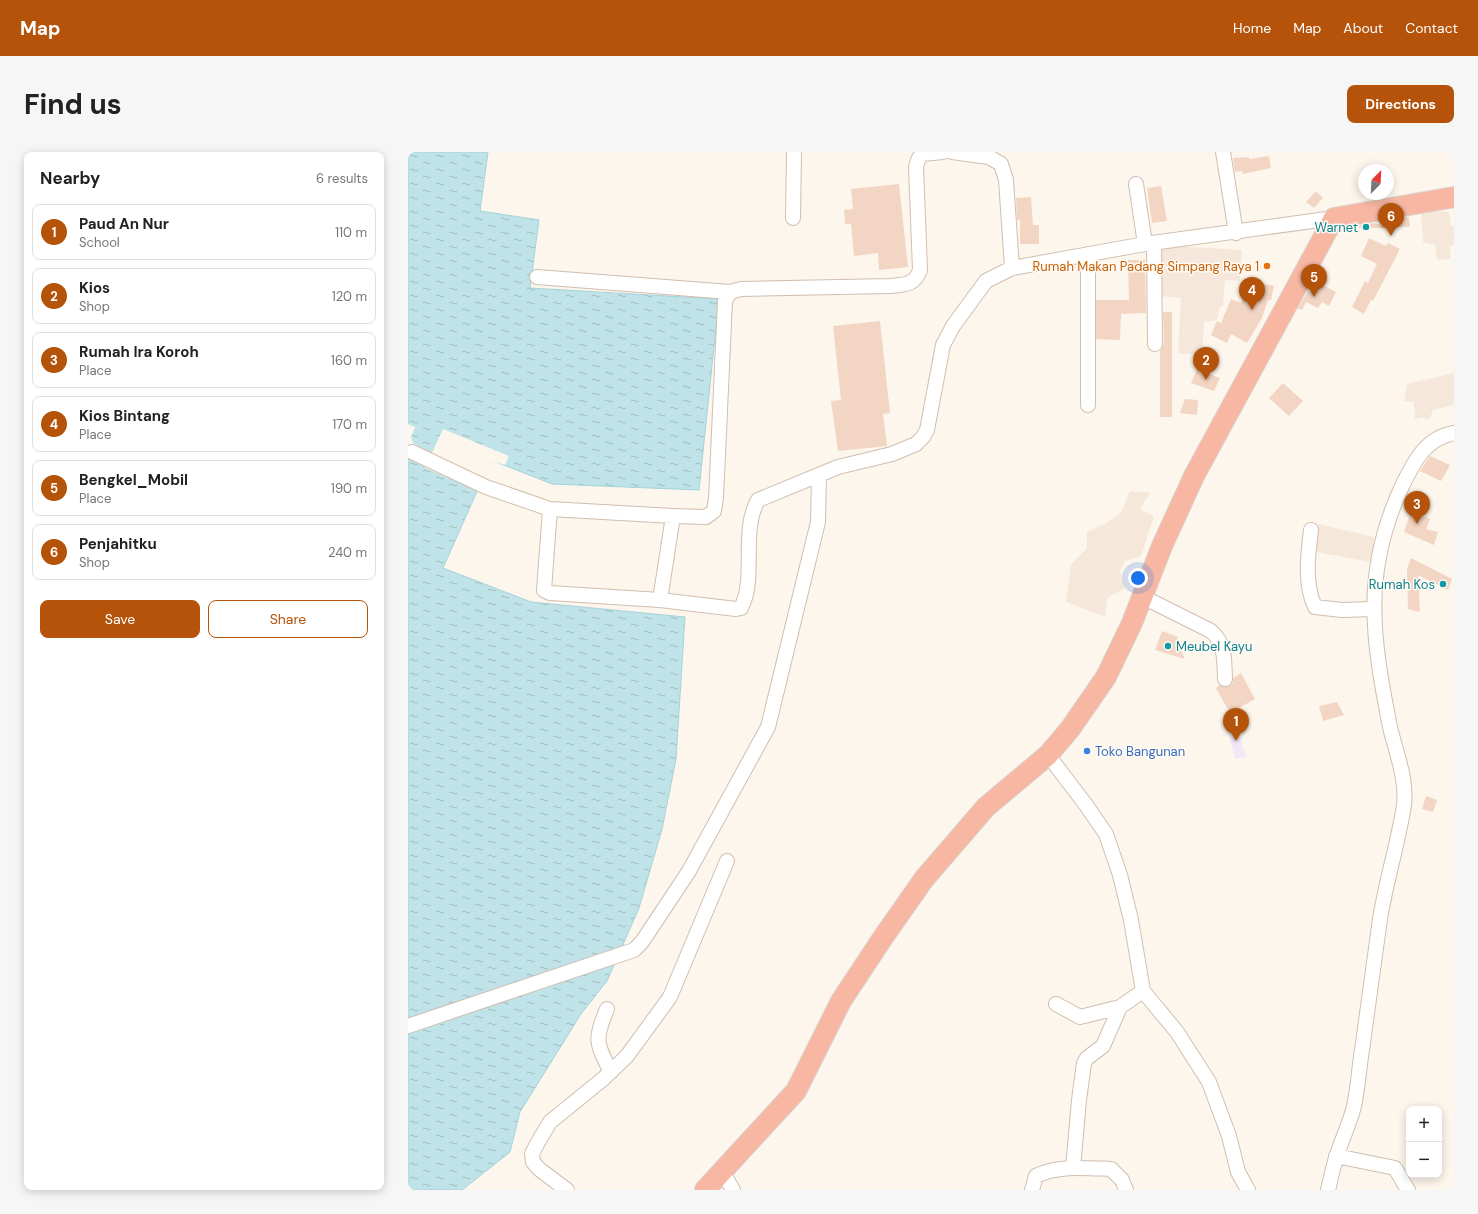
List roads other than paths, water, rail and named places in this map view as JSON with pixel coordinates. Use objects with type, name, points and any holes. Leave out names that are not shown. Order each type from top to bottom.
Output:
[{"type":"highway","points":[[705,1190],[796,1091],[842,1001],[884,936],[924,879],[986,807],[1048,755],[1070,729],[1106,677],[1132,623],[1162,546],[1194,476],[1334,218],[1454,197]]},
{"type":"street","points":[[793,218],[794,152]]},
{"type":"street","points":[[537,277],[730,292],[741,289],[890,286],[911,283],[917,279],[920,270],[916,167],[922,154],[943,152]]},
{"type":"street","points":[[952,152],[989,157],[1001,164],[1006,180],[1012,268]]},
{"type":"street","points":[[1223,152],[1236,233]]},
{"type":"street","points":[[1136,184],[1150,244],[1155,344]]},
{"type":"street","points":[[550,509],[544,590],[550,593],[660,600],[736,610],[741,608],[746,594],[751,513],[758,500],[838,467],[892,454],[916,444],[927,430],[943,345],[964,310],[986,281],[1012,268],[1088,254],[1334,218]]},
{"type":"street","points":[[1088,254],[1088,405]]},
{"type":"street","points":[[412,452],[486,487],[550,509],[706,517],[714,511],[716,498],[724,301],[730,292]]},
{"type":"street","points":[[1328,1190],[1336,1156],[1354,1105],[1381,916],[1404,805],[1403,773],[1394,742],[1382,686],[1373,609],[1376,565],[1381,542],[1395,501],[1414,462],[1423,449],[1444,435],[1454,433]]},
{"type":"street","points":[[408,1026],[634,950],[642,942],[689,870],[768,727],[818,522],[819,475]]},
{"type":"street","points":[[660,600],[673,516]]},
{"type":"street","points":[[1311,530],[1308,577],[1311,600],[1315,607],[1342,610],[1373,609]]},
{"type":"street","points":[[1143,596],[1211,631],[1219,638],[1224,648],[1225,679]]},
{"type":"street","points":[[1048,755],[1106,834],[1120,875],[1131,920],[1143,990],[1177,1032],[1209,1082],[1228,1136],[1238,1172],[1248,1190]]},
{"type":"street","points":[[567,1190],[539,1169],[533,1162],[532,1154],[550,1122],[611,1072],[627,1056],[672,993],[727,861]]},
{"type":"street","points":[[1056,1004],[1080,1017],[1120,1007],[1143,990]]},
{"type":"street","points":[[1073,1168],[1078,1100],[1084,1063],[1087,1058],[1104,1046],[1120,1007]]},
{"type":"street","points":[[607,1009],[597,1036],[600,1049],[611,1072]]},
{"type":"street","points":[[1336,1156],[1395,1168],[1408,1190]]},
{"type":"street","points":[[1032,1190],[1036,1176],[1043,1172],[1073,1168],[1111,1169],[1122,1180],[1126,1190]]},
{"type":"street","points":[[722,1171],[733,1190]]},
{"type":"water","points":[[408,152],[488,152],[480,211],[539,220],[530,288],[719,299],[699,490],[552,484],[491,460],[443,568],[531,602],[685,617],[676,759],[662,829],[639,908],[607,981],[581,1014],[520,1112],[510,1152],[462,1190],[408,1190]]},
{"type":"place","name":"Warnet","points":[[1366,227]]},
{"type":"place","name":"Penjahitku","points":[[1391,236]]},
{"type":"place","name":"Rumah Makan Padang Simpang Raya 1","points":[[1267,266]]},
{"type":"place","name":"Bengkel_Mobil","points":[[1314,297]]},
{"type":"place","name":"Kios Bintang","points":[[1252,310]]},
{"type":"place","name":"Kios","points":[[1206,380]]},
{"type":"place","name":"Rumah Ira Koroh","points":[[1417,524]]},
{"type":"place","name":"Rumah Kos","points":[[1443,584]]},
{"type":"place","name":"Meubel Kayu","points":[[1168,646]]},
{"type":"place","name":"Paud An Nur","points":[[1236,741]]},
{"type":"place","name":"Toko Bangunan","points":[[1087,751]]}]
